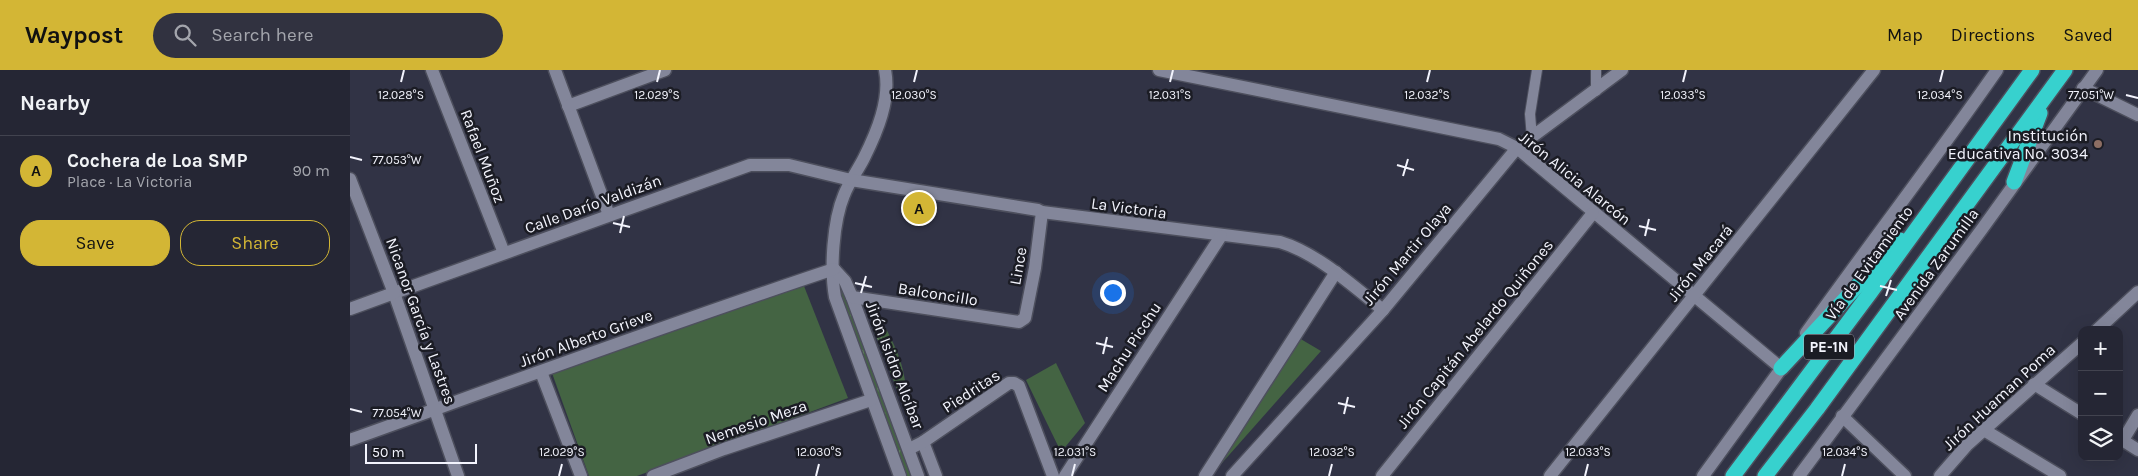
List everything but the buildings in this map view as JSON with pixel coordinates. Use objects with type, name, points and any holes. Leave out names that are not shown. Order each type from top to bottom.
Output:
[{"type":"highway","name":"Vía de Evitamiento","points":[[1732,476],[2032,70]]},
{"type":"highway","name":"PE-1N","points":[[1765,476],[1817,409],[2065,70]]},
{"type":"highway","points":[[2014,182],[2046,97]]},
{"type":"highway","points":[[1782,368],[1880,258],[1925,217]]},
{"type":"street","name":"Rafael Muñoz","points":[[432,70],[504,253]]},
{"type":"street","points":[[554,70],[609,215]]},
{"type":"street","points":[[568,106],[665,70]]},
{"type":"street","name":"Jirón Isidro Alcíbar","points":[[885,70],[887,79],[884,103],[864,157],[844,195],[840,209],[834,238],[832,281],[835,297],[900,476]]},
{"type":"street","name":"Jirón Alicia Alarcón","points":[[1159,70],[1499,139],[1517,148],[1782,368]]},
{"type":"street","points":[[1532,138],[1530,114],[1537,70]]},
{"type":"street","points":[[1596,70],[1596,91]]},
{"type":"street","name":"Jirón Martir Olaya","points":[[1232,476],[1383,310],[1517,148],[1622,70]]},
{"type":"street","name":"Jirón Macará","points":[[1550,476],[1874,70]]},
{"type":"street","points":[[1703,476],[1997,70]]},
{"type":"street","name":"Avenida Zarumilla","points":[[1799,476],[2097,70]]},
{"type":"street","points":[[2083,88],[2138,115]]},
{"type":"street","name":"Calle Darío Valdizán","points":[[350,309],[750,165],[789,165],[851,180]]},
{"type":"street","name":"La Victoria","points":[[851,180],[1042,212],[1288,244],[1336,272],[1383,310]]},
{"type":"street","name":"Nicanor García y Lastres","points":[[351,185],[394,293],[458,476]]},
{"type":"street","name":"Lince","points":[[1019,322],[1025,318],[1035,268],[1042,212]]},
{"type":"street","name":"Jirón Capitán Abelardo Quiñones","points":[[1382,476],[1593,213]]},
{"type":"street","name":"Machu Picchu","points":[[1066,476],[1220,236]]},
{"type":"street","name":"Jirón Isidro Alcíbar","points":[[834,269],[845,281],[852,297],[918,476]]},
{"type":"street","name":"Jirón Alberto Grieve","points":[[350,440],[677,321],[834,269]]},
{"type":"street","points":[[1205,476],[1336,272]]},
{"type":"street","name":"Balconcillo","points":[[852,297],[1019,322]]},
{"type":"street","points":[[2102,326],[2136,298]]},
{"type":"street","name":"Jirón Huaman Poma","points":[[1940,476],[1984,430],[2078,346]]},
{"type":"street","points":[[541,372],[581,476]]},
{"type":"street","name":"Piedritas","points":[[909,449],[923,442],[1009,383],[1014,383],[1019,386],[1054,476]]},
{"type":"street","points":[[2034,384],[2078,412]]},
{"type":"street","name":"Nemesio Meza","points":[[653,476],[724,449],[871,400]]},
{"type":"street","points":[[2123,436],[2138,415]]},
{"type":"street","points":[[1842,416],[1905,476]]},
{"type":"street","points":[[1984,430],[2060,476]]},
{"type":"street","points":[[2123,440],[2138,450]]},
{"type":"street","points":[[923,442],[936,476]]},
{"type":"green space","points":[[802,281],[848,398],[637,476],[589,476],[552,373]]},
{"type":"green space","points":[[841,287],[911,476],[907,476],[838,289]]},
{"type":"green space","points":[[885,327],[896,349],[903,370],[907,415],[874,331]]},
{"type":"green space","points":[[1299,338],[1321,351],[1214,472]]},
{"type":"green space","points":[[1056,363],[1085,423],[1061,452],[1026,380]]},
{"type":"place","name":"Institución Educativa No. 3034","points":[[2098,144]]},
{"type":"place","name":"Cochera de Loa SMP","points":[[919,208]]}]
